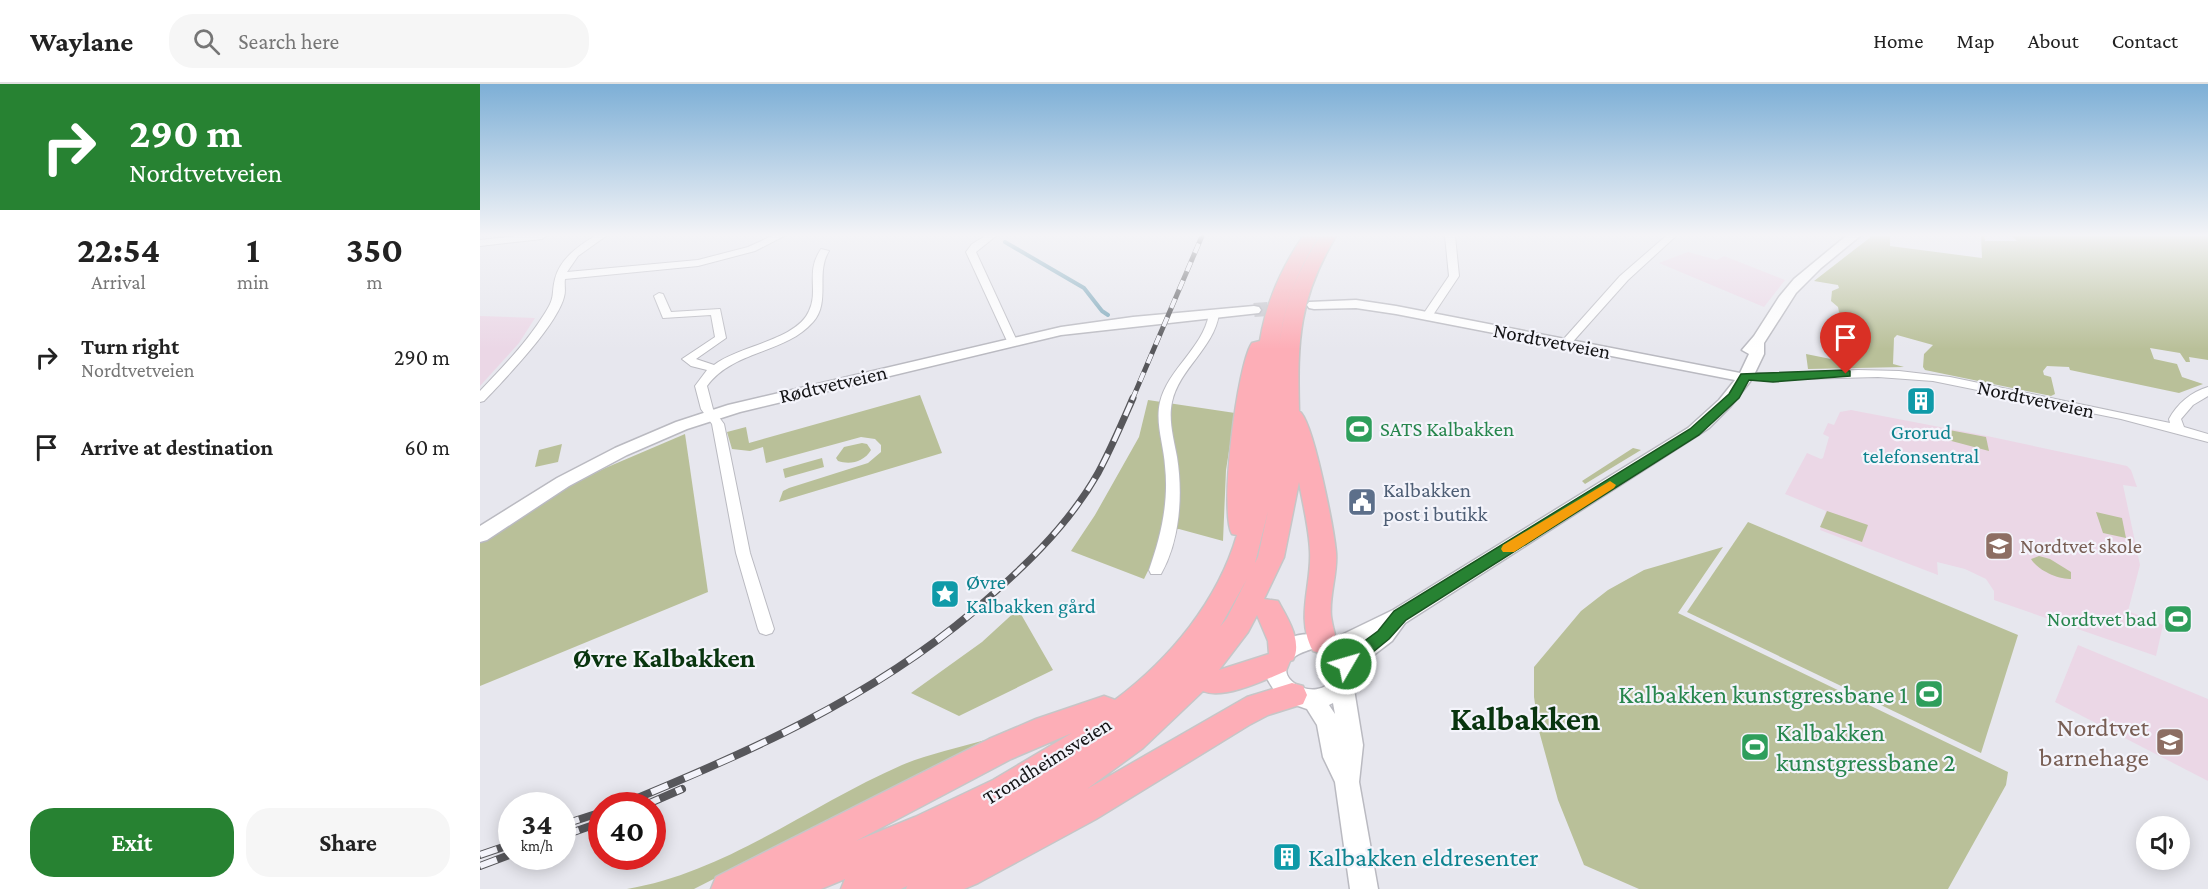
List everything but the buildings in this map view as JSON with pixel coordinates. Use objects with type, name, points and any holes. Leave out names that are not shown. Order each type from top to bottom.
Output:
[{"type":"highway","name":"Trondheimsveien","points":[[777,889],[925,830],[1012,787],[1101,730],[1139,699],[1178,661],[1228,594],[1253,538],[1263,484],[1270,329],[1287,274]]},
{"type":"highway","name":"Trondheimsveien","points":[[859,889],[982,834],[1064,787],[1146,726],[1204,669],[1243,616],[1266,574],[1281,525],[1287,482],[1288,345],[1295,300],[1306,274]]},
{"type":"highway","points":[[1241,528],[1240,494],[1251,374],[1260,345],[1270,329]]},
{"type":"highway","points":[[1287,397],[1304,445],[1323,550],[1323,575],[1317,615],[1336,660]]},
{"type":"highway","points":[[1214,683],[1248,674],[1280,658],[1278,630],[1268,608]]},
{"type":"highway","points":[[924,889],[1050,830],[1238,716],[1258,706],[1303,696]]},
{"type":"highway","points":[[729,889],[1000,749],[1047,728],[1104,709]]},
{"type":"street","points":[[480,399],[540,328],[559,298],[561,276],[595,274]]},
{"type":"street","points":[[766,628],[750,588],[736,526],[718,424],[704,401],[702,386],[715,369],[790,334],[809,321],[817,305],[817,274]]},
{"type":"street","points":[[981,274],[1012,341]]},
{"type":"street","points":[[1427,316],[1454,274]]},
{"type":"street","points":[[1565,344],[1629,274]]},
{"type":"street","points":[[1303,696],[1324,696],[1336,660],[1384,635],[1400,616],[1673,447],[1705,423],[1734,396],[1742,372],[1759,353],[1757,343],[1777,310],[1807,274]]},
{"type":"street","points":[[659,296],[667,316],[716,311],[721,338],[688,359],[695,364],[715,369]]},
{"type":"street","name":"Nordtvetveien","points":[[1314,305],[1356,304],[1565,344],[1742,372],[1790,377],[1876,373],[1915,375],[2178,429],[2208,438]]},
{"type":"street","points":[[1156,570],[1167,539],[1173,512],[1173,477],[1165,406],[1173,383],[1199,347],[1213,321],[1214,314],[1254,310]]},
{"type":"street","name":"Rødtvetveien","points":[[480,536],[535,498],[582,470],[652,437],[713,415],[1012,341],[1103,324],[1214,314]]},
{"type":"street","points":[[2178,429],[2175,419],[2180,410],[2208,391]]},
{"type":"street","points":[[1336,660],[1301,643],[1280,658],[1276,678],[1279,684],[1303,696],[1328,723],[1335,757],[1347,782]]},
{"type":"street","points":[[1336,660],[1351,746],[1347,782],[1364,889]]},
{"type":"shaded area","points":[[1684,274],[1769,274],[1785,280],[1764,307]]},
{"type":"shaded area","points":[[480,316],[535,318],[519,343],[480,386]]},
{"type":"shaded area","name":"Nordtvet skole","points":[[1851,410],[2127,466],[2131,470],[2137,487],[2123,485],[2140,565],[2128,611],[2163,625],[2156,656],[1994,600],[1994,591],[1986,579],[1965,569],[1937,562],[1938,575],[1820,530],[1826,511],[1785,494],[1807,453],[1823,458],[1829,437],[1823,434],[1828,423],[1834,425],[1840,412]]},
{"type":"shaded area","name":"Nordtvet barnehage","points":[[2078,645],[2208,699],[2208,781],[2055,702]]},
{"type":"green space","points":[[1824,274],[2208,274],[2208,360],[2189,357],[2190,362],[2186,362],[2180,353],[2150,348],[2154,359],[2177,364],[2182,377],[2203,384],[2179,393],[2070,370],[2069,367],[2047,366],[2043,371],[2044,375],[2051,377],[2055,394],[2051,396],[1925,370],[1923,367],[1924,354],[1933,345],[1897,335],[1894,338],[1893,364],[1904,367],[1808,369],[1806,354],[1831,359],[1836,316],[1839,312],[1838,307],[1831,301],[1832,291],[1839,288],[1838,285],[1814,281]]},
{"type":"green space","points":[[920,395],[942,453],[779,502],[783,491],[789,488],[868,463],[881,452],[881,445],[875,439],[861,437],[766,463],[763,447],[750,451],[732,449],[727,432],[746,427],[749,443]]},
{"type":"green space","points":[[1148,400],[1235,413],[1226,470],[1223,541],[1179,529],[1168,530],[1144,579],[1071,551],[1095,515],[1139,437]]},
{"type":"green space","points":[[1944,429],[1986,437],[1989,451],[1944,439]]},
{"type":"green space","points":[[685,434],[708,592],[480,686],[480,543],[565,489],[603,469]]},
{"type":"green space","points":[[562,444],[558,462],[535,467],[539,450]]},
{"type":"green space","points":[[867,444],[871,450],[861,460],[847,463],[838,461],[836,458],[844,447]]},
{"type":"green space","points":[[1633,448],[1641,450],[1585,484],[1582,481]]},
{"type":"green space","points":[[822,458],[824,467],[785,478],[783,469]]},
{"type":"green space","points":[[1827,511],[1868,525],[1862,542],[1820,527]]},
{"type":"green space","points":[[2096,512],[2122,518],[2126,538],[2103,533]]},
{"type":"green space","name":"Kalbakken kunstgressbane 1","points":[[1748,522],[2018,635],[1981,753],[1687,612]]},
{"type":"green space","points":[[1723,547],[1678,613],[2008,772],[2006,785],[1948,889],[1639,889],[1584,865],[1558,800],[1539,731],[1534,697],[1534,667],[1581,611],[1608,590],[1644,570]]},
{"type":"green space","points":[[2039,556],[2050,559],[2071,572],[2071,579],[2055,576],[2038,567],[2031,559]]},
{"type":"green space","points":[[1018,609],[1053,670],[959,716],[911,693],[982,642]]},
{"type":"green space","points":[[985,740],[694,889],[627,889],[664,880],[734,853],[902,765]]},
{"type":"waterway","points":[[1059,274],[1084,288],[1102,311],[1108,315]]},
{"type":"tunnel","points":[[1254,310],[1292,307]]},
{"type":"railway","points":[[1132,400],[1186,274]]},
{"type":"railway","points":[[972,612],[1024,565],[1072,512],[1098,473],[1133,398]]},
{"type":"railway","points":[[651,792],[758,745],[849,698],[934,643],[974,611]]},
{"type":"railway","points":[[666,796],[682,789]]},
{"type":"railway","points":[[576,820],[588,817]]},
{"type":"railway","points":[[576,831],[588,827]]},
{"type":"railway","points":[[480,855],[498,849]]},
{"type":"railway","points":[[480,866],[498,859]]},
{"type":"slow traffic","points":[[1509,549],[1610,485]]},
{"type":"place","name":"Grorud telefonsentral","points":[[1921,401]]},
{"type":"place","name":"SATS Kalbakken","points":[[1359,429]]},
{"type":"place","name":"Kalbakken post i butikk","points":[[1362,502]]},
{"type":"place","name":"Nordtvet skole","points":[[1999,546]]},
{"type":"place","name":"Øvre Kalbakken gård","points":[[945,594]]},
{"type":"place","name":"Nordtvet bad","points":[[2178,619]]},
{"type":"place","name":"Kalbakken kunstgressbane 1","points":[[1929,694]]},
{"type":"place","name":"Nordtvet barnehage","points":[[2170,742]]},
{"type":"place","name":"Kalbakken kunstgressbane 2","points":[[1755,747]]},
{"type":"place","name":"Kalbakken eldresenter","points":[[1287,857]]},
{"type":"district","name":"Øvre Kalbakken","points":[[664,658]]},
{"type":"district","name":"Kalbakken","points":[[1525,718]]},
{"type":"route","points":[[1346,664],[1384,635],[1400,616],[1694,432],[1734,396],[1745,377],[1773,378],[1846,374]]}]
